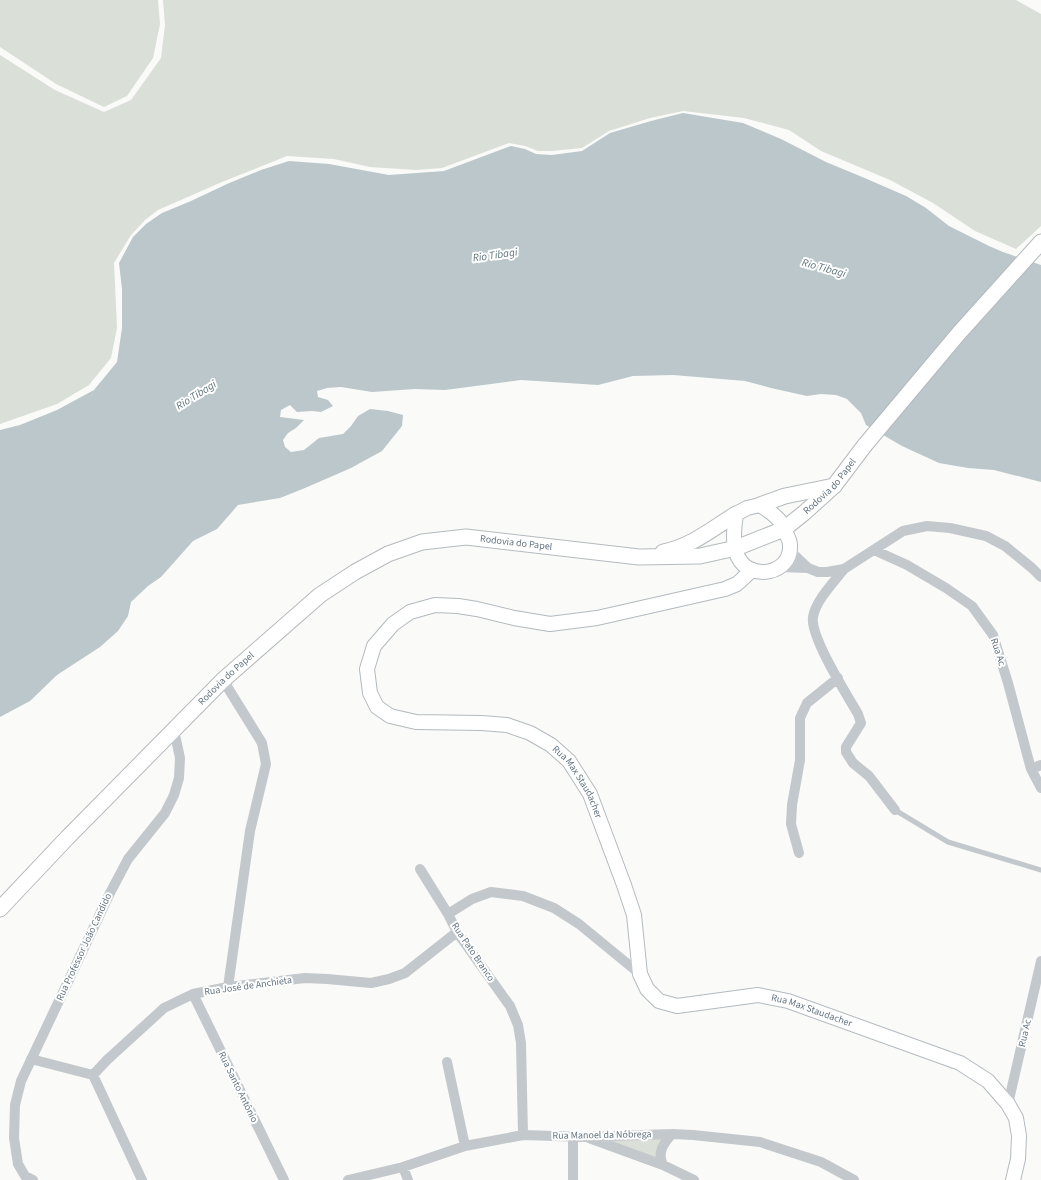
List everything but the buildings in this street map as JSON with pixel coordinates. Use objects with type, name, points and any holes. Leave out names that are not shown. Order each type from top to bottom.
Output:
[{"type":"main road","name":"Rodovia do Papel","points":[[0,909],[67,838],[223,680],[326,591],[355,572],[388,554],[422,542],[466,537],[639,557],[700,556],[736,548],[784,529],[834,486],[865,445],[959,333],[1041,242]]},
{"type":"main road","points":[[639,557],[668,551],[699,539],[747,508],[785,496],[834,486]]},
{"type":"main road","points":[[736,514],[734,531],[737,555],[746,566],[752,570],[759,572],[773,571],[786,560],[790,551],[790,540],[779,520],[760,505]]},
{"type":"main road","name":"Rua Max Staudacher","points":[[752,570],[737,584],[725,589],[597,618],[550,624],[514,618],[477,608],[458,606],[435,605],[410,612],[393,624],[374,646],[367,669],[370,693],[377,707],[390,716],[416,722],[507,725],[530,732],[551,745],[569,761],[590,794],[624,885],[634,915],[640,974],[647,989],[659,1001],[677,1006],[758,995],[788,1001],[960,1062],[988,1080],[1008,1104],[1016,1118],[1019,1136],[1018,1158],[1013,1180]]},
{"type":"street","points":[[895,810],[868,776],[853,763],[846,752],[846,747],[861,723],[858,714],[824,654],[815,632],[813,619],[817,606],[844,569],[903,531],[927,526],[950,528],[986,536],[1005,546],[1041,577]]},
{"type":"street","name":"Rua Ac","points":[[874,550],[907,565],[946,588],[972,606],[993,635],[1008,683],[1031,769],[1041,788]]},
{"type":"street","points":[[790,551],[808,568]]},
{"type":"street","points":[[779,567],[808,568],[818,572],[844,569]]},
{"type":"street","points":[[800,853],[792,824],[792,805],[800,760],[800,718],[807,703],[838,678]]},
{"type":"street","points":[[223,680],[262,742],[266,764],[250,831],[228,987]]},
{"type":"street","name":"Rua Professor João Candido","points":[[29,1178],[18,1164],[14,1138],[15,1105],[21,1081],[110,893],[128,859],[165,813],[174,795],[179,778],[180,758],[174,730]]},
{"type":"street","points":[[1031,769],[1041,765]]},
{"type":"street","points":[[420,869],[448,914]]},
{"type":"street","name":"Rua Pato Branco","points":[[523,1135],[521,1042],[518,1024],[510,1006],[457,932],[448,914],[472,899],[491,892],[522,896],[554,908],[579,924],[640,974]]},
{"type":"street","name":"Rua José de Anchieta","points":[[93,1075],[107,1060],[164,1008],[193,994],[228,987],[305,978],[371,983],[389,979],[405,973],[457,932]]},
{"type":"street","name":"Rua Ac","points":[[1008,1104],[1041,961]]},
{"type":"street","name":"Rua Santo Antônio","points":[[193,994],[284,1180]]},
{"type":"street","points":[[31,1059],[93,1075],[142,1180]]},
{"type":"street","points":[[447,1062],[465,1146]]},
{"type":"street","points":[[663,1166],[661,1161],[662,1147],[672,1134]]},
{"type":"street","name":"Rua Manoel da Nóbrega","points":[[348,1180],[403,1167],[465,1146],[523,1135],[573,1137],[672,1134],[760,1142],[821,1162],[854,1180]]},
{"type":"street","points":[[585,1136],[663,1166],[694,1180]]},
{"type":"street","points":[[573,1137],[574,1180]]},
{"type":"street","points":[[403,1167],[408,1180]]},
{"type":"lane","points":[[895,810],[948,842],[1041,870]]},
{"type":"shaded area","points":[[0,0],[158,0],[160,24],[153,58],[127,96],[104,107],[56,84],[0,47]]},
{"type":"shaded area","points":[[163,0],[1016,0],[1041,14],[1041,226],[1016,249],[975,231],[933,203],[890,180],[821,151],[789,130],[744,118],[683,111],[650,118],[609,131],[582,148],[538,151],[525,146],[509,143],[442,168],[416,170],[370,167],[334,159],[287,156],[158,210],[145,220],[131,235],[114,263],[117,328],[111,358],[89,385],[57,404],[0,424],[0,55],[55,90],[104,112],[131,100],[161,58],[165,25]]},
{"type":"shaded area","points":[[593,1137],[667,1138],[656,1160]]},
{"type":"water","name":"Rio Tibagi","points":[[683,113],[743,123],[781,139],[826,162],[906,196],[926,208],[949,226],[989,246],[1041,265],[1041,482],[994,470],[968,468],[939,463],[902,446],[866,425],[861,413],[847,399],[836,395],[821,394],[807,396],[745,381],[673,375],[633,376],[598,385],[521,380],[445,390],[415,389],[372,392],[341,387],[327,388],[317,391],[318,397],[328,400],[333,406],[321,412],[297,412],[290,405],[281,410],[280,417],[304,420],[288,433],[283,440],[285,447],[291,452],[304,450],[319,438],[343,434],[358,416],[370,409],[388,411],[403,415],[402,426],[382,451],[351,468],[280,498],[238,505],[217,529],[193,541],[161,577],[148,586],[131,602],[128,616],[118,631],[100,647],[57,675],[30,701],[0,717],[0,430],[20,425],[57,410],[94,390],[117,362],[122,328],[122,289],[119,263],[133,237],[146,224],[162,213],[227,184],[261,170],[289,161],[329,164],[389,175],[444,171],[511,146],[525,149],[536,154],[552,155],[582,151],[610,133]]}]
